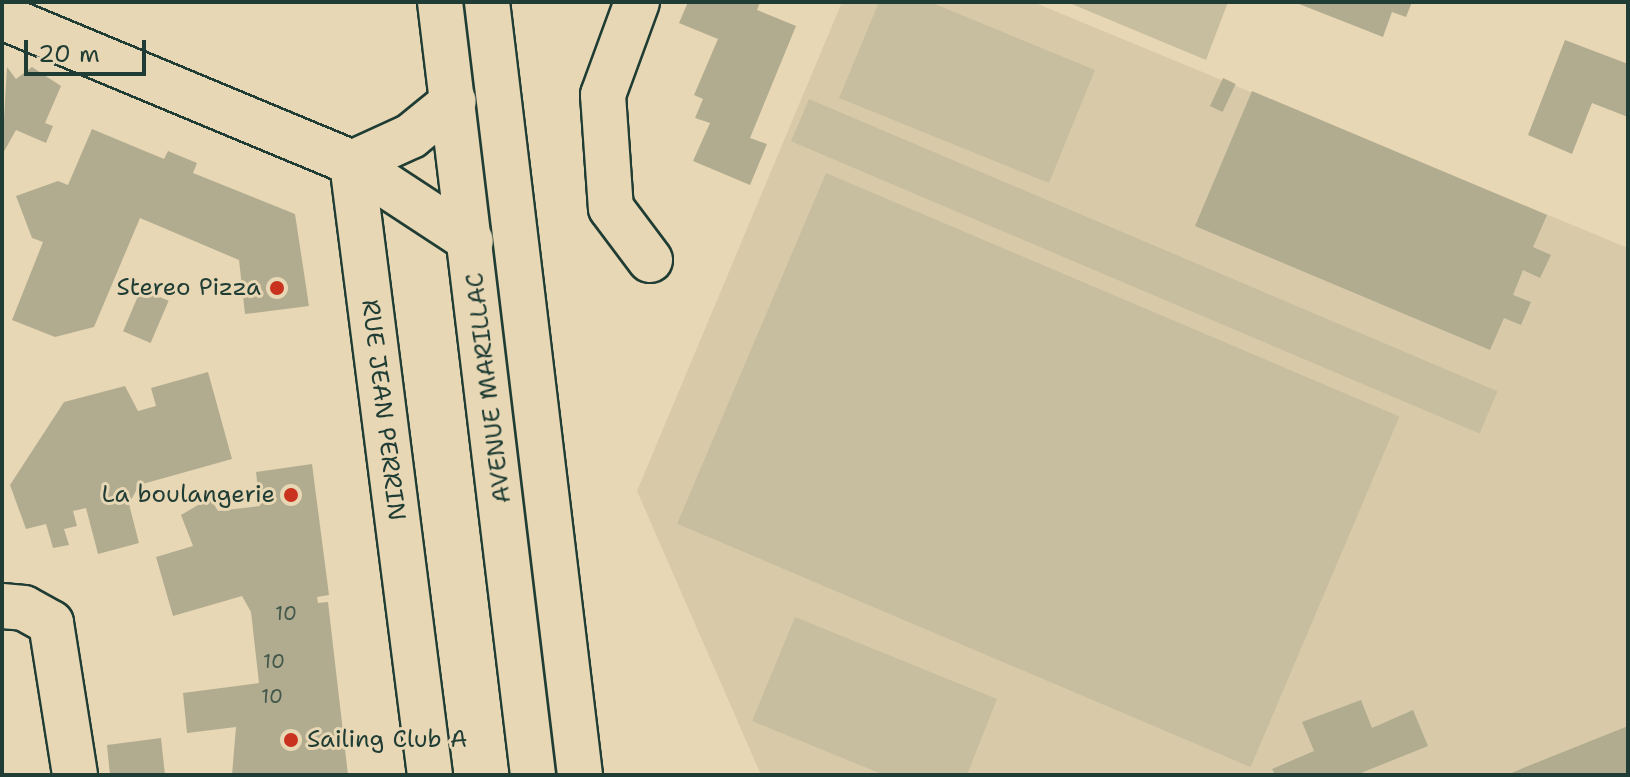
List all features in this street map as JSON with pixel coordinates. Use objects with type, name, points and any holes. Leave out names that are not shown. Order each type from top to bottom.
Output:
[{"type":"street","name":"AVENUE MARILLAC","points":[[440,2],[533,775]]},
{"type":"street","name":"AVENUE MARILLAC","points":[[487,2],[580,775]]},
{"type":"street","points":[[637,2],[603,95],[611,208],[650,260]]},
{"type":"street","points":[[2,17],[352,163],[471,241]]},
{"type":"street","points":[[352,163],[411,136],[454,101]]},
{"type":"street","name":"RUE JEAN PERRIN","points":[[352,163],[430,775]]},
{"type":"street","points":[[2,606],[24,608],[51,623],[75,775]]},
{"type":"shaded area","points":[[842,2],[1033,2],[1628,248],[1628,775],[761,775],[637,491]]},
{"type":"shaded area","points":[[879,2],[930,2],[1095,70],[1049,183],[839,98]]},
{"type":"shaded area","points":[[1067,2],[1228,2],[1206,60]]},
{"type":"shaded area","points":[[809,99],[1498,391],[1480,434],[791,141]]},
{"type":"shaded area","points":[[826,173],[1399,416],[1251,767],[677,524]]},
{"type":"shaded area","points":[[795,617],[997,699],[967,775],[884,775],[752,721]]},
{"type":"building","points":[[688,2],[760,2],[757,10],[796,26],[750,138],[767,144],[750,185],[693,161],[710,123],[695,118],[703,99],[694,95],[718,39],[679,23]]},
{"type":"building","points":[[1294,2],[1412,2],[1406,17],[1392,12],[1383,37]]},
{"type":"building","points":[[1565,40],[1628,64],[1628,117],[1592,103],[1572,154],[1528,135]]},
{"type":"building","points":[[7,67],[16,79],[32,67],[61,86],[45,123],[53,126],[46,143],[16,130],[2,155]]},
{"type":"building","points":[[1223,78],[1236,84],[1223,112],[1210,106]]},
{"type":"building","points":[[1252,91],[1547,215],[1533,247],[1551,255],[1540,278],[1523,270],[1513,295],[1531,302],[1521,325],[1504,318],[1490,350],[1195,226]]},
{"type":"building","points":[[92,129],[164,159],[168,151],[197,163],[193,173],[295,214],[309,306],[245,314],[239,260],[140,218],[94,327],[55,337],[12,320],[43,242],[32,238],[16,196],[58,181],[68,185]]},
{"type":"building","points":[[141,289],[169,301],[151,343],[123,331]]},
{"type":"building","points":[[208,372],[232,459],[139,485],[129,504],[139,543],[98,554],[86,508],[73,511],[77,526],[64,529],[69,545],[53,548],[46,524],[26,529],[10,485],[64,402],[125,386],[138,411],[156,406],[151,388]]},
{"type":"building","points":[[312,464],[329,595],[317,597],[318,603],[328,602],[348,775],[232,775],[236,727],[187,733],[183,693],[259,683],[251,612],[242,596],[173,616],[156,557],[193,546],[181,515],[210,498],[218,511],[260,506],[256,472]]},
{"type":"building","points":[[1361,700],[1372,728],[1413,710],[1428,746],[1356,775],[1275,775],[1272,769],[1314,751],[1302,722]]},
{"type":"building","points":[[1628,726],[1628,775],[1507,775],[1528,766]]},
{"type":"building","points":[[161,738],[165,775],[110,775],[107,745]]},
{"type":"place","name":"Stereo Pizza","points":[[277,288]]},
{"type":"place","name":"La boulangerie","points":[[291,495]]},
{"type":"place","name":"Sailing Club A","points":[[291,740]]}]
